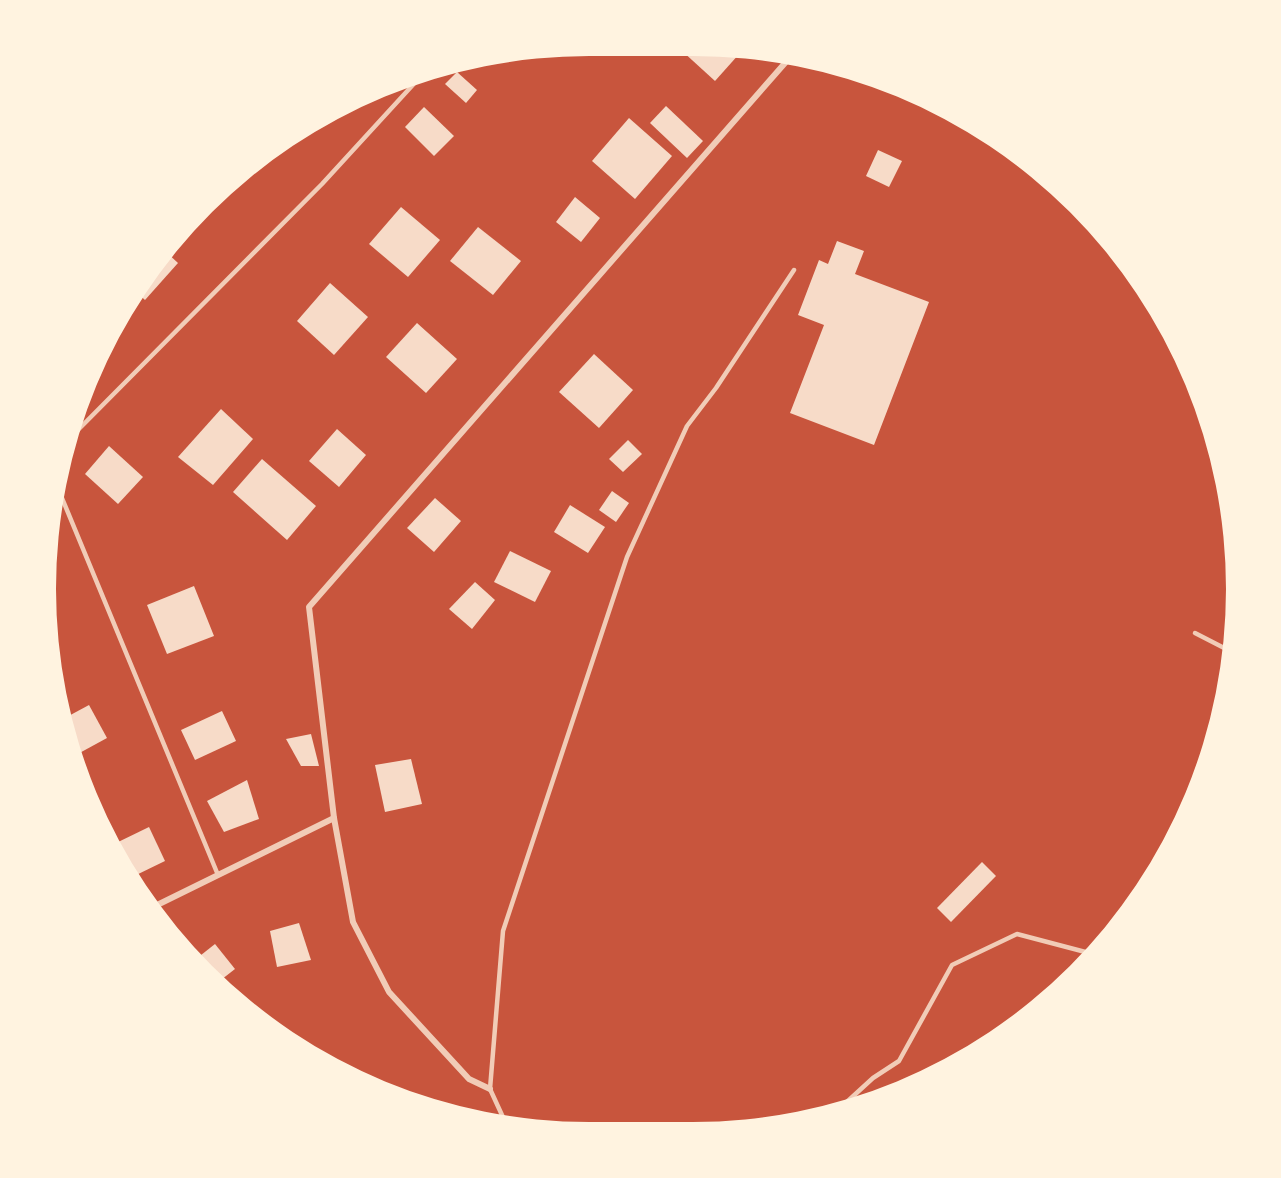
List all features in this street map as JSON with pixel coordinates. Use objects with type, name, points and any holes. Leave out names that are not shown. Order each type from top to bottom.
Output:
[{"type":"street","points":[[490,1089],[469,1079],[389,992],[354,922],[334,818],[309,607],[784,64]]},
{"type":"street","points":[[159,904],[334,818]]},
{"type":"lane","points":[[82,425],[322,184],[412,86]]},
{"type":"lane","points":[[502,1115],[490,1089],[503,930],[627,557],[687,426],[716,388],[794,270]]},
{"type":"lane","points":[[63,501],[218,875]]},
{"type":"lane","points":[[1195,633],[1222,647]]},
{"type":"lane","points":[[852,1097],[873,1078],[899,1061],[952,965],[1017,934],[1083,952]]},
{"type":"building","points":[[688,56],[736,58],[715,81]]},
{"type":"building","points":[[458,72],[477,90],[466,103],[445,84]]},
{"type":"building","points":[[666,106],[703,141],[687,158],[650,123]]},
{"type":"building","points":[[424,107],[454,136],[434,156],[405,127]]},
{"type":"building","points":[[629,118],[672,156],[635,199],[592,161]]},
{"type":"building","points":[[878,150],[902,161],[889,187],[866,176]]},
{"type":"building","points":[[575,197],[600,218],[581,242],[556,222]]},
{"type":"building","points":[[401,207],[440,240],[408,277],[369,244]]},
{"type":"building","points":[[478,227],[521,261],[493,295],[450,261]]},
{"type":"building","points":[[837,241],[864,251],[855,274],[929,302],[874,445],[790,413],[824,325],[798,315],[819,260],[828,264]]},
{"type":"building","points":[[172,257],[178,263],[145,300],[142,298]]},
{"type":"building","points":[[330,283],[368,317],[334,355],[297,321]]},
{"type":"building","points":[[417,323],[457,359],[426,393],[386,357]]},
{"type":"building","points":[[594,354],[633,390],[599,428],[559,392]]},
{"type":"building","points":[[221,409],[253,439],[213,485],[178,457]]},
{"type":"building","points":[[337,429],[366,455],[339,487],[309,461]]},
{"type":"building","points":[[628,440],[642,454],[623,472],[609,459]]},
{"type":"building","points":[[109,446],[143,477],[118,504],[85,474]]},
{"type":"building","points":[[262,459],[316,506],[287,540],[233,492]]},
{"type":"building","points":[[612,491],[629,503],[616,522],[599,510]]},
{"type":"building","points":[[435,498],[461,521],[434,552],[407,528]]},
{"type":"building","points":[[570,505],[605,527],[588,553],[554,532]]},
{"type":"building","points":[[510,551],[551,571],[535,602],[494,582]]},
{"type":"building","points":[[475,582],[495,600],[472,629],[449,609]]},
{"type":"building","points":[[194,586],[214,636],[167,654],[147,605]]},
{"type":"building","points":[[89,705],[107,738],[82,752],[71,715]]},
{"type":"building","points":[[222,711],[236,741],[195,760],[181,730]]},
{"type":"building","points":[[311,734],[319,766],[301,766],[286,739]]},
{"type":"building","points":[[411,759],[422,804],[385,812],[375,765]]},
{"type":"building","points":[[247,780],[259,819],[224,832],[207,801]]},
{"type":"building","points":[[149,827],[165,861],[138,874],[119,841]]},
{"type":"building","points":[[982,862],[996,876],[951,922],[937,908]]},
{"type":"building","points":[[299,923],[311,960],[277,967],[270,931]]},
{"type":"building","points":[[215,944],[235,969],[224,978],[201,955]]}]
